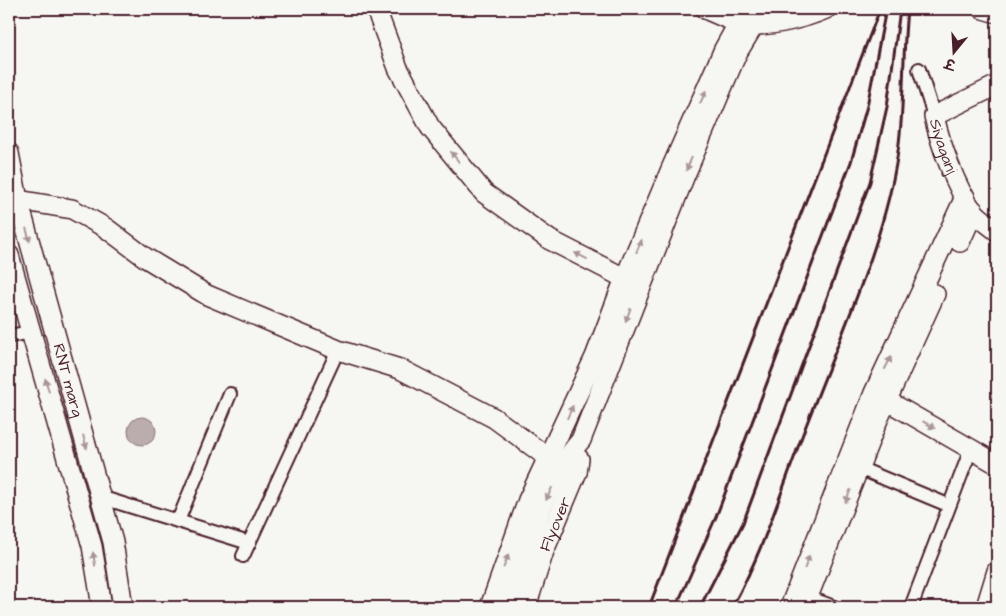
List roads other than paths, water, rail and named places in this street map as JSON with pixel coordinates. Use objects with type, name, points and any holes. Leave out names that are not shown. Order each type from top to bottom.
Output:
[{"type":"street","points":[[376,9],[398,68],[430,127],[484,192],[550,240],[632,282]]},
{"type":"street","points":[[705,9],[747,24],[780,15],[800,18],[826,9]]},
{"type":"street","points":[[982,9],[997,13]]},
{"type":"street","points":[[508,607],[544,504],[565,474],[560,434],[594,357],[632,282],[737,53],[747,24]]},
{"type":"street","points":[[919,69],[934,116]]},
{"type":"street","name":"Siyaganj","points":[[997,85],[934,116],[939,139],[969,204],[997,231]]},
{"type":"street","name":"RNT marg","points":[[9,153],[18,200],[113,542],[123,607]]},
{"type":"street","points":[[18,200],[72,209],[106,228],[146,258],[207,295],[338,350],[400,369],[494,418],[565,474]]},
{"type":"street","points":[[790,607],[880,396],[969,204]]},
{"type":"street","name":"RNT marg","points":[[9,255],[92,546],[102,607]]},
{"type":"street","name":"Flyover","points":[[526,607],[565,474],[581,440],[632,282]]},
{"type":"street","points":[[9,336],[32,332]]},
{"type":"street","points":[[243,556],[338,350]]},
{"type":"street","points":[[178,521],[230,394]]},
{"type":"street","points":[[880,396],[997,464]]},
{"type":"street","points":[[834,607],[806,602],[859,468],[880,396]]},
{"type":"street","points":[[911,607],[970,450]]},
{"type":"street","points":[[859,468],[948,505]]},
{"type":"street","points":[[490,607],[528,500],[565,474]]},
{"type":"street","points":[[100,497],[248,543]]},
{"type":"street","points":[[986,607],[997,571]]},
{"type":"railway","points":[[649,607],[880,9]]},
{"type":"railway","points":[[676,607],[716,517],[851,162],[867,106],[886,9]]},
{"type":"railway","points":[[700,607],[743,523],[870,182],[887,107],[900,9]]},
{"type":"railway","points":[[732,607],[764,539],[870,261],[880,228],[889,196],[899,145],[907,9]]}]
